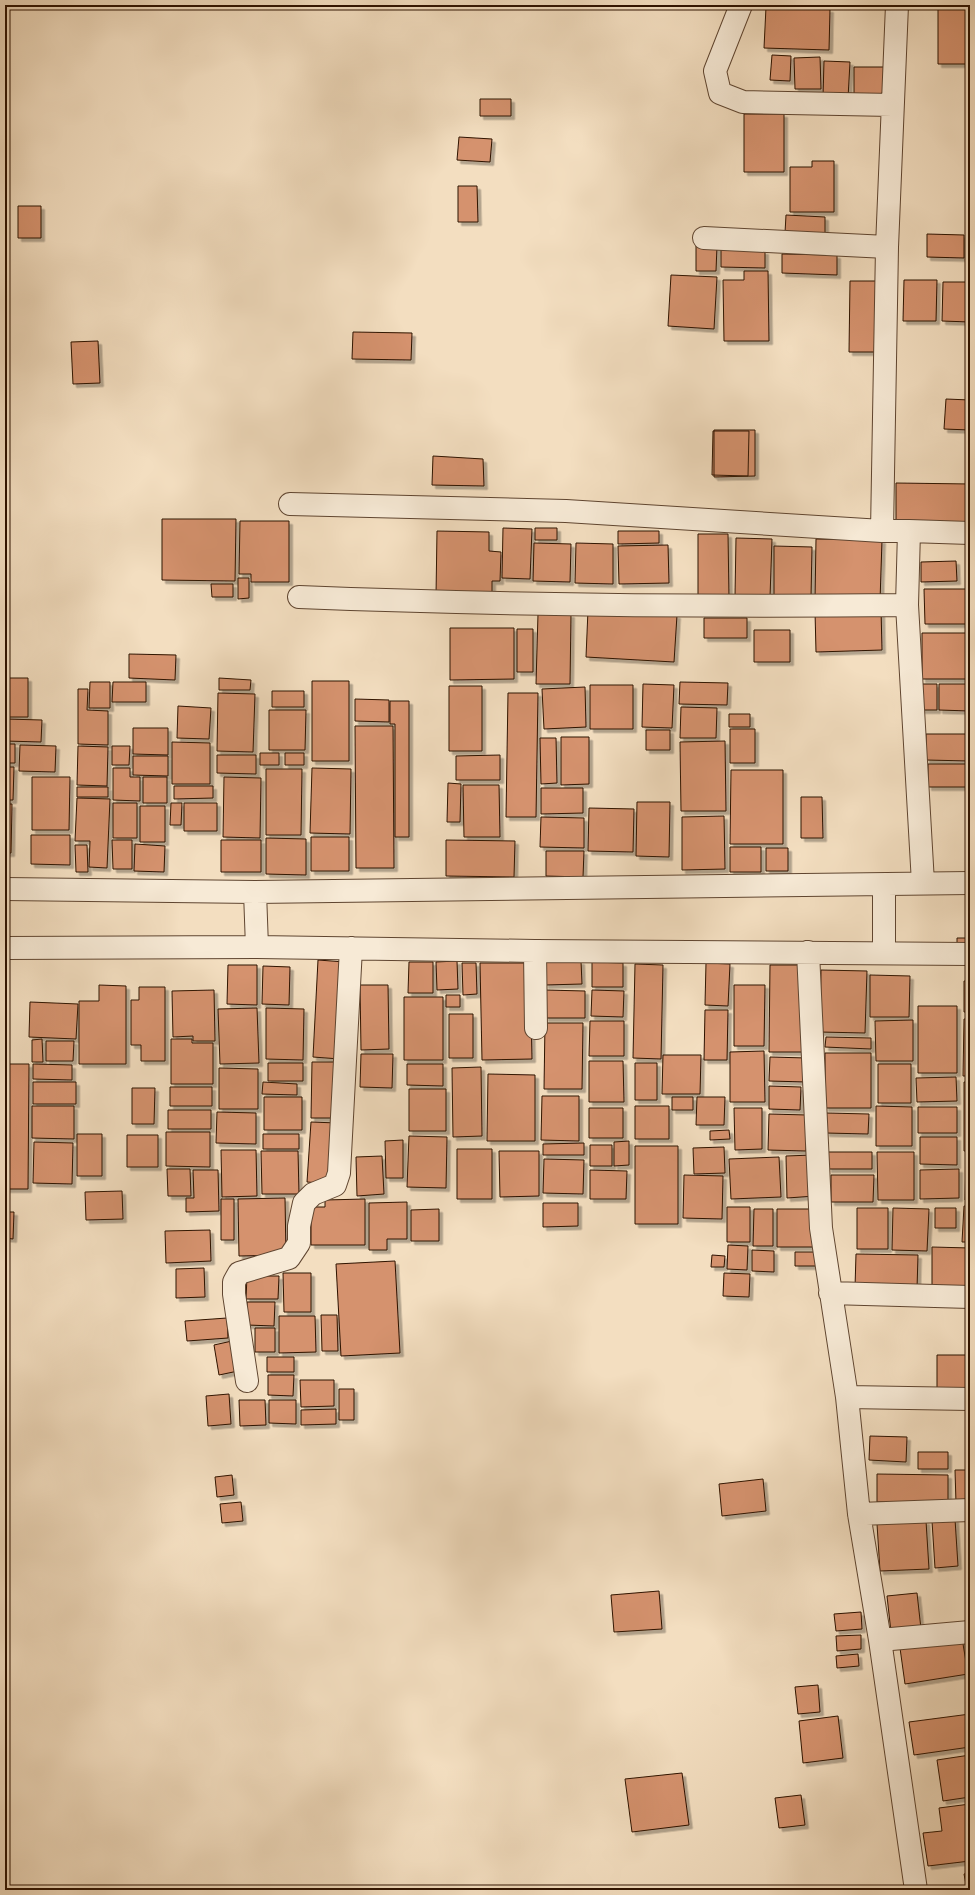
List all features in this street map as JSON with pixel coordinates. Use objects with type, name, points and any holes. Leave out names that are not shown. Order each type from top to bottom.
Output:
[{"type":"street","points":[[741,5],[715,71],[720,93],[743,102],[892,105]]},
{"type":"street","points":[[882,531],[887,247],[897,5]]},
{"type":"street","points":[[704,238],[887,247]]},
{"type":"street","points":[[290,504],[566,511],[882,531],[970,533]]},
{"type":"street","points":[[909,531],[907,605],[923,882]]},
{"type":"street","points":[[299,597],[438,602],[658,606],[907,605]]},
{"type":"street","points":[[5,889],[256,899],[884,894],[923,882],[970,883]]},
{"type":"street","points":[[884,894],[884,947]]},
{"type":"street","points":[[256,899],[256,941]]},
{"type":"street","points":[[5,948],[256,941],[351,948],[535,951],[808,952],[884,947],[970,954]]},
{"type":"street","points":[[247,1381],[234,1294],[234,1282],[239,1273],[289,1258],[299,1243],[299,1226],[304,1203],[313,1194],[335,1185],[339,1173],[351,948]]},
{"type":"street","points":[[535,951],[536,1028]]},
{"type":"street","points":[[808,952],[821,1228],[847,1398],[859,1514],[880,1640],[916,1890]]},
{"type":"street","points":[[830,1293],[970,1297]]},
{"type":"street","points":[[847,1398],[970,1399]]},
{"type":"street","points":[[859,1514],[970,1510]]},
{"type":"street","points":[[880,1640],[970,1632]]},
{"type":"building","points":[[766,7],[830,9],[829,50],[764,48]]},
{"type":"building","points":[[938,9],[970,9],[970,64],[938,64]]},
{"type":"building","points":[[772,55],[791,56],[790,81],[770,80]]},
{"type":"building","points":[[820,57],[821,89],[795,89],[794,58]]},
{"type":"building","points":[[824,61],[850,62],[848,98],[823,97]]},
{"type":"building","points":[[854,67],[889,67],[889,99],[854,99]]},
{"type":"building","points":[[480,99],[511,99],[511,116],[480,116]]},
{"type":"building","points":[[744,114],[784,114],[784,172],[744,172]]},
{"type":"building","points":[[459,137],[492,139],[490,162],[457,160]]},
{"type":"building","points":[[812,161],[834,161],[834,212],[790,212],[790,167],[812,167]]},
{"type":"building","points":[[458,186],[477,186],[478,222],[458,222]]},
{"type":"building","points":[[18,206],[41,206],[41,238],[18,238]]},
{"type":"building","points":[[786,215],[825,217],[825,234],[785,233]]},
{"type":"building","points":[[927,234],[964,235],[964,258],[927,257]]},
{"type":"building","points":[[696,246],[717,246],[716,271],[696,271]]},
{"type":"building","points":[[721,250],[765,251],[765,268],[721,267]]},
{"type":"building","points":[[782,254],[837,255],[837,275],[782,273]]},
{"type":"building","points":[[744,271],[768,271],[769,341],[724,341],[723,280],[744,280]]},
{"type":"building","points":[[671,275],[717,277],[714,329],[668,326]]},
{"type":"building","points":[[904,280],[937,280],[936,321],[903,321]]},
{"type":"building","points":[[850,281],[883,281],[883,352],[849,352]]},
{"type":"building","points":[[943,282],[969,282],[970,322],[942,321]]},
{"type":"building","points":[[353,332],[412,333],[411,360],[352,359]]},
{"type":"building","points":[[98,341],[100,383],[73,384],[71,342]]},
{"type":"building","points":[[946,399],[970,400],[970,430],[944,429]]},
{"type":"building","points":[[714,430],[755,430],[755,476],[714,477]]},
{"type":"building","points":[[713,431],[749,431],[748,476],[712,475]]},
{"type":"building","points":[[433,456],[483,459],[484,486],[432,485]]},
{"type":"building","points":[[896,483],[970,484],[970,524],[896,524]]},
{"type":"building","points":[[162,519],[236,519],[235,581],[162,580]]},
{"type":"building","points":[[240,521],[289,521],[289,582],[251,582],[251,574],[239,574]]},
{"type":"building","points":[[503,528],[532,529],[530,579],[502,578]]},
{"type":"building","points":[[535,528],[557,528],[557,540],[535,540]]},
{"type":"building","points":[[437,531],[489,532],[489,551],[501,552],[500,581],[492,581],[492,597],[436,596]]},
{"type":"building","points":[[618,531],[659,531],[659,543],[618,544]]},
{"type":"building","points":[[698,534],[728,534],[729,598],[698,598]]},
{"type":"building","points":[[736,538],[772,539],[770,597],[735,596]]},
{"type":"building","points":[[816,539],[882,540],[880,601],[815,600]]},
{"type":"building","points":[[534,543],[571,544],[570,582],[533,581]]},
{"type":"building","points":[[576,543],[613,544],[613,584],[575,583]]},
{"type":"building","points":[[668,545],[669,583],[619,584],[618,546]]},
{"type":"building","points":[[774,546],[812,547],[811,597],[774,597]]},
{"type":"building","points":[[956,561],[957,581],[921,582],[921,562]]},
{"type":"building","points":[[238,578],[249,578],[249,598],[238,599]]},
{"type":"building","points":[[211,584],[233,584],[233,597],[212,597]]},
{"type":"building","points":[[924,589],[969,589],[969,624],[925,624]]},
{"type":"building","points":[[881,609],[882,650],[816,652],[815,611]]},
{"type":"building","points":[[588,610],[677,615],[674,662],[586,657]]},
{"type":"building","points":[[538,614],[571,614],[570,684],[536,684]]},
{"type":"building","points":[[704,618],[747,618],[747,638],[704,638]]},
{"type":"building","points":[[450,628],[514,628],[514,679],[450,680]]},
{"type":"building","points":[[517,629],[533,629],[533,672],[517,672]]},
{"type":"building","points":[[754,630],[790,630],[790,662],[754,662]]},
{"type":"building","points":[[922,633],[970,633],[970,679],[922,679]]},
{"type":"building","points":[[129,654],[176,655],[175,680],[129,678]]},
{"type":"building","points":[[5,678],[28,678],[28,717],[5,717]]},
{"type":"building","points":[[219,678],[251,680],[250,690],[219,690]]},
{"type":"building","points":[[312,681],[349,681],[349,761],[312,761]]},
{"type":"building","points":[[90,682],[110,682],[110,708],[89,708]]},
{"type":"building","points":[[113,682],[146,682],[146,702],[112,702]]},
{"type":"building","points":[[680,682],[728,683],[727,705],[679,704]]},
{"type":"building","points":[[643,684],[674,685],[672,728],[642,727]]},
{"type":"building","points":[[916,684],[937,684],[937,710],[916,710]]},
{"type":"building","points":[[939,684],[970,684],[970,711],[939,710]]},
{"type":"building","points":[[590,685],[633,685],[633,729],[590,729]]},
{"type":"building","points":[[449,686],[482,686],[482,751],[449,751]]},
{"type":"building","points":[[585,687],[586,727],[544,729],[542,689]]},
{"type":"building","points":[[78,689],[88,689],[87,710],[108,711],[108,745],[78,744]]},
{"type":"building","points":[[272,691],[304,691],[304,707],[272,707]]},
{"type":"building","points":[[218,693],[255,694],[253,752],[217,751]]},
{"type":"building","points":[[508,693],[538,693],[536,817],[506,817]]},
{"type":"building","points":[[355,699],[389,700],[389,722],[355,721]]},
{"type":"building","points":[[390,701],[409,701],[409,837],[395,837],[395,724],[390,724]]},
{"type":"building","points":[[178,706],[211,708],[209,739],[177,738]]},
{"type":"building","points":[[681,707],[717,708],[716,738],[680,738]]},
{"type":"building","points":[[269,710],[306,710],[305,750],[269,750]]},
{"type":"building","points":[[729,714],[750,714],[750,727],[729,727]]},
{"type":"building","points":[[5,719],[42,720],[41,742],[5,741]]},
{"type":"building","points":[[355,726],[393,726],[394,868],[356,868]]},
{"type":"building","points":[[133,728],[168,728],[168,755],[133,754]]},
{"type":"building","points":[[730,729],[755,729],[755,763],[730,763]]},
{"type":"building","points":[[646,730],[670,730],[670,750],[646,750]]},
{"type":"building","points":[[926,734],[970,734],[970,761],[926,760]]},
{"type":"building","points":[[561,737],[589,737],[589,784],[561,785]]},
{"type":"building","points":[[540,738],[556,738],[557,783],[541,784]]},
{"type":"building","points":[[725,741],[726,811],[681,811],[680,742]]},
{"type":"building","points":[[172,742],[210,743],[210,784],[172,784]]},
{"type":"building","points":[[5,744],[15,744],[15,763],[5,763]]},
{"type":"building","points":[[20,745],[56,746],[55,772],[19,771]]},
{"type":"building","points":[[78,746],[108,747],[107,786],[77,785]]},
{"type":"building","points":[[112,746],[130,746],[129,765],[112,765]]},
{"type":"building","points":[[260,753],[279,753],[279,765],[260,765]]},
{"type":"building","points":[[285,753],[304,753],[304,765],[285,765]]},
{"type":"building","points":[[217,755],[256,755],[256,774],[217,773]]},
{"type":"building","points":[[500,755],[500,780],[456,780],[456,756]]},
{"type":"building","points":[[133,756],[168,756],[168,776],[133,775]]},
{"type":"building","points":[[928,764],[970,764],[970,787],[928,787]]},
{"type":"building","points":[[5,767],[14,767],[13,800],[5,800]]},
{"type":"building","points":[[113,768],[130,768],[130,777],[140,777],[140,801],[113,800]]},
{"type":"building","points":[[312,768],[351,769],[350,834],[310,833]]},
{"type":"building","points":[[266,769],[302,769],[301,835],[266,835]]},
{"type":"building","points":[[731,770],[783,770],[783,844],[730,844]]},
{"type":"building","points":[[32,777],[70,777],[69,830],[32,830]]},
{"type":"building","points":[[143,777],[167,777],[167,803],[143,803]]},
{"type":"building","points":[[224,777],[261,778],[260,838],[223,837]]},
{"type":"building","points":[[448,783],[461,784],[460,822],[447,822]]},
{"type":"building","points":[[463,785],[499,785],[500,837],[464,837]]},
{"type":"building","points":[[174,786],[213,786],[213,798],[174,799]]},
{"type":"building","points":[[77,787],[108,787],[108,797],[77,797]]},
{"type":"building","points":[[541,788],[583,788],[583,813],[541,814]]},
{"type":"building","points":[[801,797],[822,797],[823,838],[801,838]]},
{"type":"building","points":[[77,798],[110,799],[107,868],[89,867],[90,841],[75,841]]},
{"type":"building","points":[[637,802],[670,802],[669,857],[636,856]]},
{"type":"building","points":[[113,803],[137,803],[137,838],[113,838]]},
{"type":"building","points":[[171,803],[182,803],[181,825],[170,825]]},
{"type":"building","points":[[184,803],[217,803],[217,831],[184,831]]},
{"type":"building","points":[[5,804],[12,804],[11,853],[5,853]]},
{"type":"building","points":[[140,806],[165,806],[165,842],[140,842]]},
{"type":"building","points":[[589,808],[634,809],[633,852],[588,851]]},
{"type":"building","points":[[724,816],[725,869],[682,870],[682,817]]},
{"type":"building","points":[[541,817],[584,818],[584,848],[540,847]]},
{"type":"building","points":[[31,835],[70,835],[70,865],[31,864]]},
{"type":"building","points":[[311,837],[349,837],[349,871],[311,871]]},
{"type":"building","points":[[266,838],[306,839],[306,875],[266,874]]},
{"type":"building","points":[[112,840],[132,840],[132,869],[113,869]]},
{"type":"building","points":[[221,840],[261,840],[261,872],[221,872]]},
{"type":"building","points":[[446,840],[515,841],[514,877],[446,876]]},
{"type":"building","points":[[135,844],[165,846],[164,872],[134,871]]},
{"type":"building","points":[[75,845],[87,845],[88,872],[76,872]]},
{"type":"building","points":[[730,847],[761,847],[761,872],[730,872]]},
{"type":"building","points":[[766,848],[788,848],[788,871],[766,871]]},
{"type":"building","points":[[546,851],[584,851],[583,877],[546,876]]},
{"type":"building","points":[[957,938],[970,938],[970,950],[957,950]]},
{"type":"building","points":[[318,960],[345,962],[340,1059],[313,1057]]},
{"type":"building","points":[[457,961],[458,989],[437,990],[436,962]]},
{"type":"building","points":[[581,961],[582,984],[545,985],[544,962]]},
{"type":"building","points":[[409,962],[433,962],[433,993],[408,993]]},
{"type":"building","points":[[592,962],[623,963],[623,987],[592,987]]},
{"type":"building","points":[[462,963],[476,963],[477,994],[463,995]]},
{"type":"building","points":[[480,963],[530,963],[532,1059],[482,1060]]},
{"type":"building","points":[[706,963],[730,964],[728,1006],[705,1005]]},
{"type":"building","points":[[635,964],[663,965],[661,1059],[633,1058]]},
{"type":"building","points":[[228,965],[257,965],[257,1005],[227,1004]]},
{"type":"building","points":[[770,965],[805,965],[804,1052],[769,1052]]},
{"type":"building","points":[[263,966],[290,967],[289,1005],[262,1004]]},
{"type":"building","points":[[821,970],[867,971],[865,1033],[820,1032]]},
{"type":"building","points":[[870,975],[910,976],[909,1017],[870,1017]]},
{"type":"building","points":[[964,981],[970,981],[970,1012],[964,1012]]},
{"type":"building","points":[[99,985],[126,986],[126,1064],[79,1064],[79,1001],[99,1001]]},
{"type":"building","points":[[360,985],[388,985],[389,1049],[361,1050]]},
{"type":"building","points":[[734,985],[765,985],[764,1046],[734,1046]]},
{"type":"building","points":[[139,987],[165,987],[165,1061],[141,1061],[141,1045],[131,1045],[131,1000],[139,1000]]},
{"type":"building","points":[[214,990],[215,1041],[193,1041],[193,1036],[173,1037],[172,991]]},
{"type":"building","points":[[545,990],[585,991],[585,1018],[545,1018]]},
{"type":"building","points":[[592,990],[624,991],[623,1017],[591,1016]]},
{"type":"building","points":[[446,995],[460,995],[460,1007],[446,1007]]},
{"type":"building","points":[[404,997],[443,997],[443,1060],[404,1060]]},
{"type":"building","points":[[30,1002],[78,1004],[76,1039],[29,1037]]},
{"type":"building","points":[[918,1006],[957,1006],[957,1073],[918,1073]]},
{"type":"building","points":[[257,1008],[259,1063],[220,1064],[218,1009]]},
{"type":"building","points":[[266,1008],[304,1009],[303,1060],[266,1059]]},
{"type":"building","points":[[705,1010],[728,1010],[727,1060],[704,1060]]},
{"type":"building","points":[[449,1014],[473,1014],[473,1058],[449,1058]]},
{"type":"building","points":[[964,1019],[970,1019],[970,1076],[963,1076]]},
{"type":"building","points":[[913,1020],[913,1061],[876,1061],[875,1021]]},
{"type":"building","points":[[590,1021],[624,1021],[624,1056],[589,1056]]},
{"type":"building","points":[[545,1023],[583,1023],[582,1089],[544,1089]]},
{"type":"building","points":[[826,1037],[871,1038],[871,1049],[825,1047]]},
{"type":"building","points":[[42,1039],[43,1062],[32,1062],[32,1040]]},
{"type":"building","points":[[171,1039],[192,1039],[192,1043],[213,1043],[213,1084],[171,1084]]},
{"type":"building","points":[[46,1041],[74,1041],[73,1061],[46,1061]]},
{"type":"building","points":[[764,1051],[765,1102],[730,1102],[730,1052]]},
{"type":"building","points":[[825,1053],[871,1053],[871,1108],[825,1108]]},
{"type":"building","points":[[361,1054],[393,1054],[392,1088],[360,1087]]},
{"type":"building","points":[[663,1055],[701,1055],[700,1094],[662,1094]]},
{"type":"building","points":[[770,1057],[807,1058],[807,1082],[769,1081]]},
{"type":"building","points":[[589,1061],[623,1061],[624,1102],[589,1102]]},
{"type":"building","points":[[312,1062],[337,1062],[337,1118],[311,1118]]},
{"type":"building","points":[[268,1063],[303,1063],[303,1081],[268,1081]]},
{"type":"building","points":[[635,1063],[657,1063],[657,1100],[635,1100]]},
{"type":"building","points":[[5,1064],[29,1064],[28,1189],[5,1189]]},
{"type":"building","points":[[33,1064],[72,1065],[72,1080],[33,1079]]},
{"type":"building","points":[[407,1064],[443,1064],[443,1086],[407,1085]]},
{"type":"building","points":[[878,1064],[911,1064],[911,1103],[878,1103]]},
{"type":"building","points":[[481,1067],[482,1136],[453,1137],[452,1068]]},
{"type":"building","points":[[219,1068],[258,1069],[258,1109],[219,1109]]},
{"type":"building","points":[[488,1074],[535,1075],[535,1141],[487,1141]]},
{"type":"building","points":[[956,1077],[957,1101],[917,1102],[916,1078]]},
{"type":"building","points":[[33,1082],[76,1082],[76,1104],[33,1104]]},
{"type":"building","points":[[263,1082],[297,1084],[297,1095],[262,1094]]},
{"type":"building","points":[[964,1082],[970,1082],[970,1151],[964,1151]]},
{"type":"building","points":[[769,1086],[801,1087],[800,1110],[769,1109]]},
{"type":"building","points":[[170,1087],[212,1087],[212,1106],[170,1106]]},
{"type":"building","points":[[132,1088],[155,1088],[154,1124],[132,1124]]},
{"type":"building","points":[[409,1089],[446,1089],[446,1131],[409,1131]]},
{"type":"building","points":[[542,1096],[579,1096],[579,1141],[541,1140]]},
{"type":"building","points":[[264,1097],[302,1097],[302,1130],[264,1130]]},
{"type":"building","points":[[672,1097],[693,1097],[693,1110],[672,1110]]},
{"type":"building","points":[[697,1097],[725,1097],[724,1125],[696,1125]]},
{"type":"building","points":[[32,1106],[74,1106],[74,1139],[32,1138]]},
{"type":"building","points":[[635,1106],[669,1106],[669,1139],[635,1139]]},
{"type":"building","points":[[876,1106],[912,1107],[912,1146],[876,1146]]},
{"type":"building","points":[[918,1107],[957,1107],[957,1133],[918,1133]]},
{"type":"building","points":[[589,1108],[623,1108],[623,1138],[589,1138]]},
{"type":"building","points":[[734,1108],[762,1108],[762,1149],[735,1150]]},
{"type":"building","points":[[168,1110],[211,1110],[211,1129],[168,1129]]},
{"type":"building","points":[[217,1112],[256,1113],[256,1144],[216,1143]]},
{"type":"building","points":[[826,1113],[869,1114],[868,1134],[826,1133]]},
{"type":"building","points":[[769,1114],[807,1115],[806,1151],[768,1150]]},
{"type":"building","points":[[311,1122],[337,1123],[333,1184],[307,1182]]},
{"type":"building","points":[[729,1130],[730,1139],[710,1140],[710,1131]]},
{"type":"building","points":[[166,1132],[210,1132],[210,1167],[166,1166]]},
{"type":"building","points":[[77,1134],[102,1134],[102,1176],[77,1176]]},
{"type":"building","points":[[263,1134],[299,1134],[299,1149],[263,1149]]},
{"type":"building","points":[[127,1135],[158,1135],[158,1167],[127,1167]]},
{"type":"building","points":[[409,1136],[447,1137],[446,1188],[407,1187]]},
{"type":"building","points":[[920,1137],[957,1137],[957,1165],[920,1164]]},
{"type":"building","points":[[403,1140],[403,1178],[386,1178],[385,1141]]},
{"type":"building","points":[[629,1141],[629,1165],[614,1166],[614,1142]]},
{"type":"building","points":[[34,1142],[73,1143],[72,1184],[33,1183]]},
{"type":"building","points":[[584,1143],[584,1155],[543,1155],[543,1144]]},
{"type":"building","points":[[590,1145],[612,1145],[612,1166],[590,1166]]},
{"type":"building","points":[[635,1146],[678,1146],[678,1224],[635,1224]]},
{"type":"building","points":[[724,1147],[725,1173],[694,1174],[693,1148]]},
{"type":"building","points":[[457,1149],[492,1149],[492,1199],[457,1199]]},
{"type":"building","points":[[221,1150],[256,1150],[257,1196],[222,1197]]},
{"type":"building","points":[[261,1151],[298,1151],[299,1194],[262,1194]]},
{"type":"building","points":[[499,1151],[539,1151],[539,1196],[500,1197]]},
{"type":"building","points":[[828,1152],[872,1152],[872,1169],[828,1169]]},
{"type":"building","points":[[877,1152],[914,1152],[914,1200],[878,1200]]},
{"type":"building","points":[[813,1155],[815,1196],[787,1198],[786,1156]]},
{"type":"building","points":[[382,1156],[384,1194],[357,1196],[356,1157]]},
{"type":"building","points":[[779,1157],[781,1197],[731,1199],[729,1159]]},
{"type":"building","points":[[966,1157],[970,1158],[970,1200],[965,1200]]},
{"type":"building","points":[[544,1159],[584,1160],[583,1194],[543,1193]]},
{"type":"building","points":[[167,1169],[190,1169],[191,1196],[168,1196]]},
{"type":"building","points":[[959,1169],[959,1198],[920,1199],[920,1170]]},
{"type":"building","points":[[193,1170],[218,1170],[219,1211],[186,1212],[186,1198],[194,1198]]},
{"type":"building","points":[[590,1170],[627,1171],[626,1199],[590,1199]]},
{"type":"building","points":[[684,1175],[723,1176],[722,1219],[683,1218]]},
{"type":"building","points":[[831,1175],[874,1175],[873,1202],[831,1202]]},
{"type":"building","points":[[122,1191],[123,1219],[86,1220],[85,1192]]},
{"type":"building","points":[[285,1198],[286,1255],[239,1256],[238,1199]]},
{"type":"building","points":[[221,1199],[234,1199],[234,1240],[221,1240]]},
{"type":"building","points":[[365,1199],[365,1245],[311,1245],[311,1207],[325,1207],[325,1200]]},
{"type":"building","points":[[407,1202],[407,1239],[387,1239],[387,1250],[369,1250],[369,1203]]},
{"type":"building","points":[[543,1203],[578,1203],[578,1226],[543,1227]]},
{"type":"building","points":[[964,1206],[970,1206],[970,1242],[962,1242]]},
{"type":"building","points":[[727,1207],[750,1207],[750,1242],[727,1242]]},
{"type":"building","points":[[857,1208],[888,1208],[888,1249],[857,1249]]},
{"type":"building","points":[[893,1208],[929,1209],[927,1251],[892,1250]]},
{"type":"building","points":[[935,1208],[956,1208],[956,1228],[935,1228]]},
{"type":"building","points":[[439,1209],[439,1241],[411,1241],[411,1210]]},
{"type":"building","points":[[754,1209],[773,1209],[773,1246],[753,1246]]},
{"type":"building","points":[[777,1209],[816,1209],[816,1247],[777,1247]]},
{"type":"building","points":[[5,1212],[14,1212],[13,1239],[5,1238]]},
{"type":"building","points":[[210,1230],[211,1261],[166,1263],[165,1231]]},
{"type":"building","points":[[728,1245],[748,1246],[747,1270],[727,1269]]},
{"type":"building","points":[[932,1247],[970,1248],[970,1290],[932,1290]]},
{"type":"building","points":[[752,1250],[774,1251],[774,1272],[752,1271]]},
{"type":"building","points":[[795,1252],[816,1252],[817,1266],[795,1266]]},
{"type":"building","points":[[856,1254],[918,1255],[917,1289],[855,1288]]},
{"type":"building","points":[[712,1255],[725,1256],[724,1267],[711,1267]]},
{"type":"building","points":[[395,1261],[400,1353],[341,1356],[336,1264]]},
{"type":"building","points":[[204,1268],[205,1297],[176,1298],[176,1269]]},
{"type":"building","points":[[283,1273],[311,1273],[311,1312],[284,1312]]},
{"type":"building","points":[[724,1273],[750,1274],[749,1297],[723,1296]]},
{"type":"building","points":[[247,1276],[279,1276],[278,1299],[246,1299]]},
{"type":"building","points":[[247,1302],[275,1302],[274,1326],[247,1325]]},
{"type":"building","points":[[321,1315],[337,1315],[338,1351],[322,1351]]},
{"type":"building","points":[[279,1316],[315,1316],[316,1352],[279,1353]]},
{"type":"building","points":[[227,1318],[228,1338],[187,1341],[185,1321]]},
{"type":"building","points":[[255,1328],[275,1328],[275,1352],[255,1352]]},
{"type":"building","points":[[232,1341],[238,1371],[219,1375],[214,1345]]},
{"type":"building","points":[[937,1355],[970,1355],[970,1391],[937,1391]]},
{"type":"building","points":[[267,1357],[294,1357],[294,1372],[267,1372]]},
{"type":"building","points":[[268,1375],[294,1375],[293,1396],[268,1395]]},
{"type":"building","points":[[300,1380],[334,1380],[334,1406],[301,1407]]},
{"type":"building","points":[[339,1389],[354,1389],[354,1420],[339,1420]]},
{"type":"building","points":[[229,1394],[231,1424],[208,1426],[206,1396]]},
{"type":"building","points":[[239,1400],[265,1400],[266,1425],[240,1426]]},
{"type":"building","points":[[269,1400],[296,1400],[296,1424],[269,1423]]},
{"type":"building","points":[[336,1409],[336,1424],[301,1425],[301,1410]]},
{"type":"building","points":[[870,1436],[907,1437],[906,1462],[869,1460]]},
{"type":"building","points":[[918,1452],[948,1452],[948,1469],[918,1469]]},
{"type":"building","points":[[955,1470],[970,1470],[970,1502],[956,1503]]},
{"type":"building","points":[[877,1474],[948,1475],[948,1503],[877,1502]]},
{"type":"building","points":[[232,1475],[234,1495],[217,1497],[215,1477]]},
{"type":"building","points":[[763,1479],[766,1511],[722,1516],[719,1484]]},
{"type":"building","points":[[241,1502],[243,1521],[222,1523],[220,1504]]},
{"type":"building","points":[[955,1519],[958,1566],[935,1568],[932,1521]]},
{"type":"building","points":[[926,1521],[929,1569],[880,1571],[877,1524]]},
{"type":"building","points":[[659,1591],[662,1629],[614,1632],[611,1595]]},
{"type":"building","points":[[917,1593],[921,1629],[891,1632],[887,1596]]},
{"type":"building","points":[[861,1612],[862,1629],[836,1631],[834,1614]]},
{"type":"building","points":[[861,1635],[861,1649],[837,1651],[836,1636]]},
{"type":"building","points":[[962,1638],[968,1674],[905,1684],[900,1648]]},
{"type":"building","points":[[967,1639],[970,1639],[970,1658]]},
{"type":"building","points":[[858,1654],[859,1666],[837,1668],[836,1656]]},
{"type":"building","points":[[818,1685],[820,1712],[798,1714],[795,1687]]},
{"type":"building","points":[[970,1714],[970,1747],[914,1755],[909,1722]]},
{"type":"building","points":[[838,1716],[843,1758],[803,1763],[799,1721]]},
{"type":"building","points":[[970,1755],[970,1797],[943,1801],[937,1760]]},
{"type":"building","points":[[682,1773],[689,1825],[632,1832],[625,1779]]},
{"type":"building","points":[[801,1795],[805,1825],[779,1828],[775,1798]]},
{"type":"building","points":[[970,1804],[970,1861],[928,1866],[923,1833],[942,1831],[939,1808]]},
{"type":"building","points":[[970,1873],[970,1890],[967,1890],[964,1874]]}]
